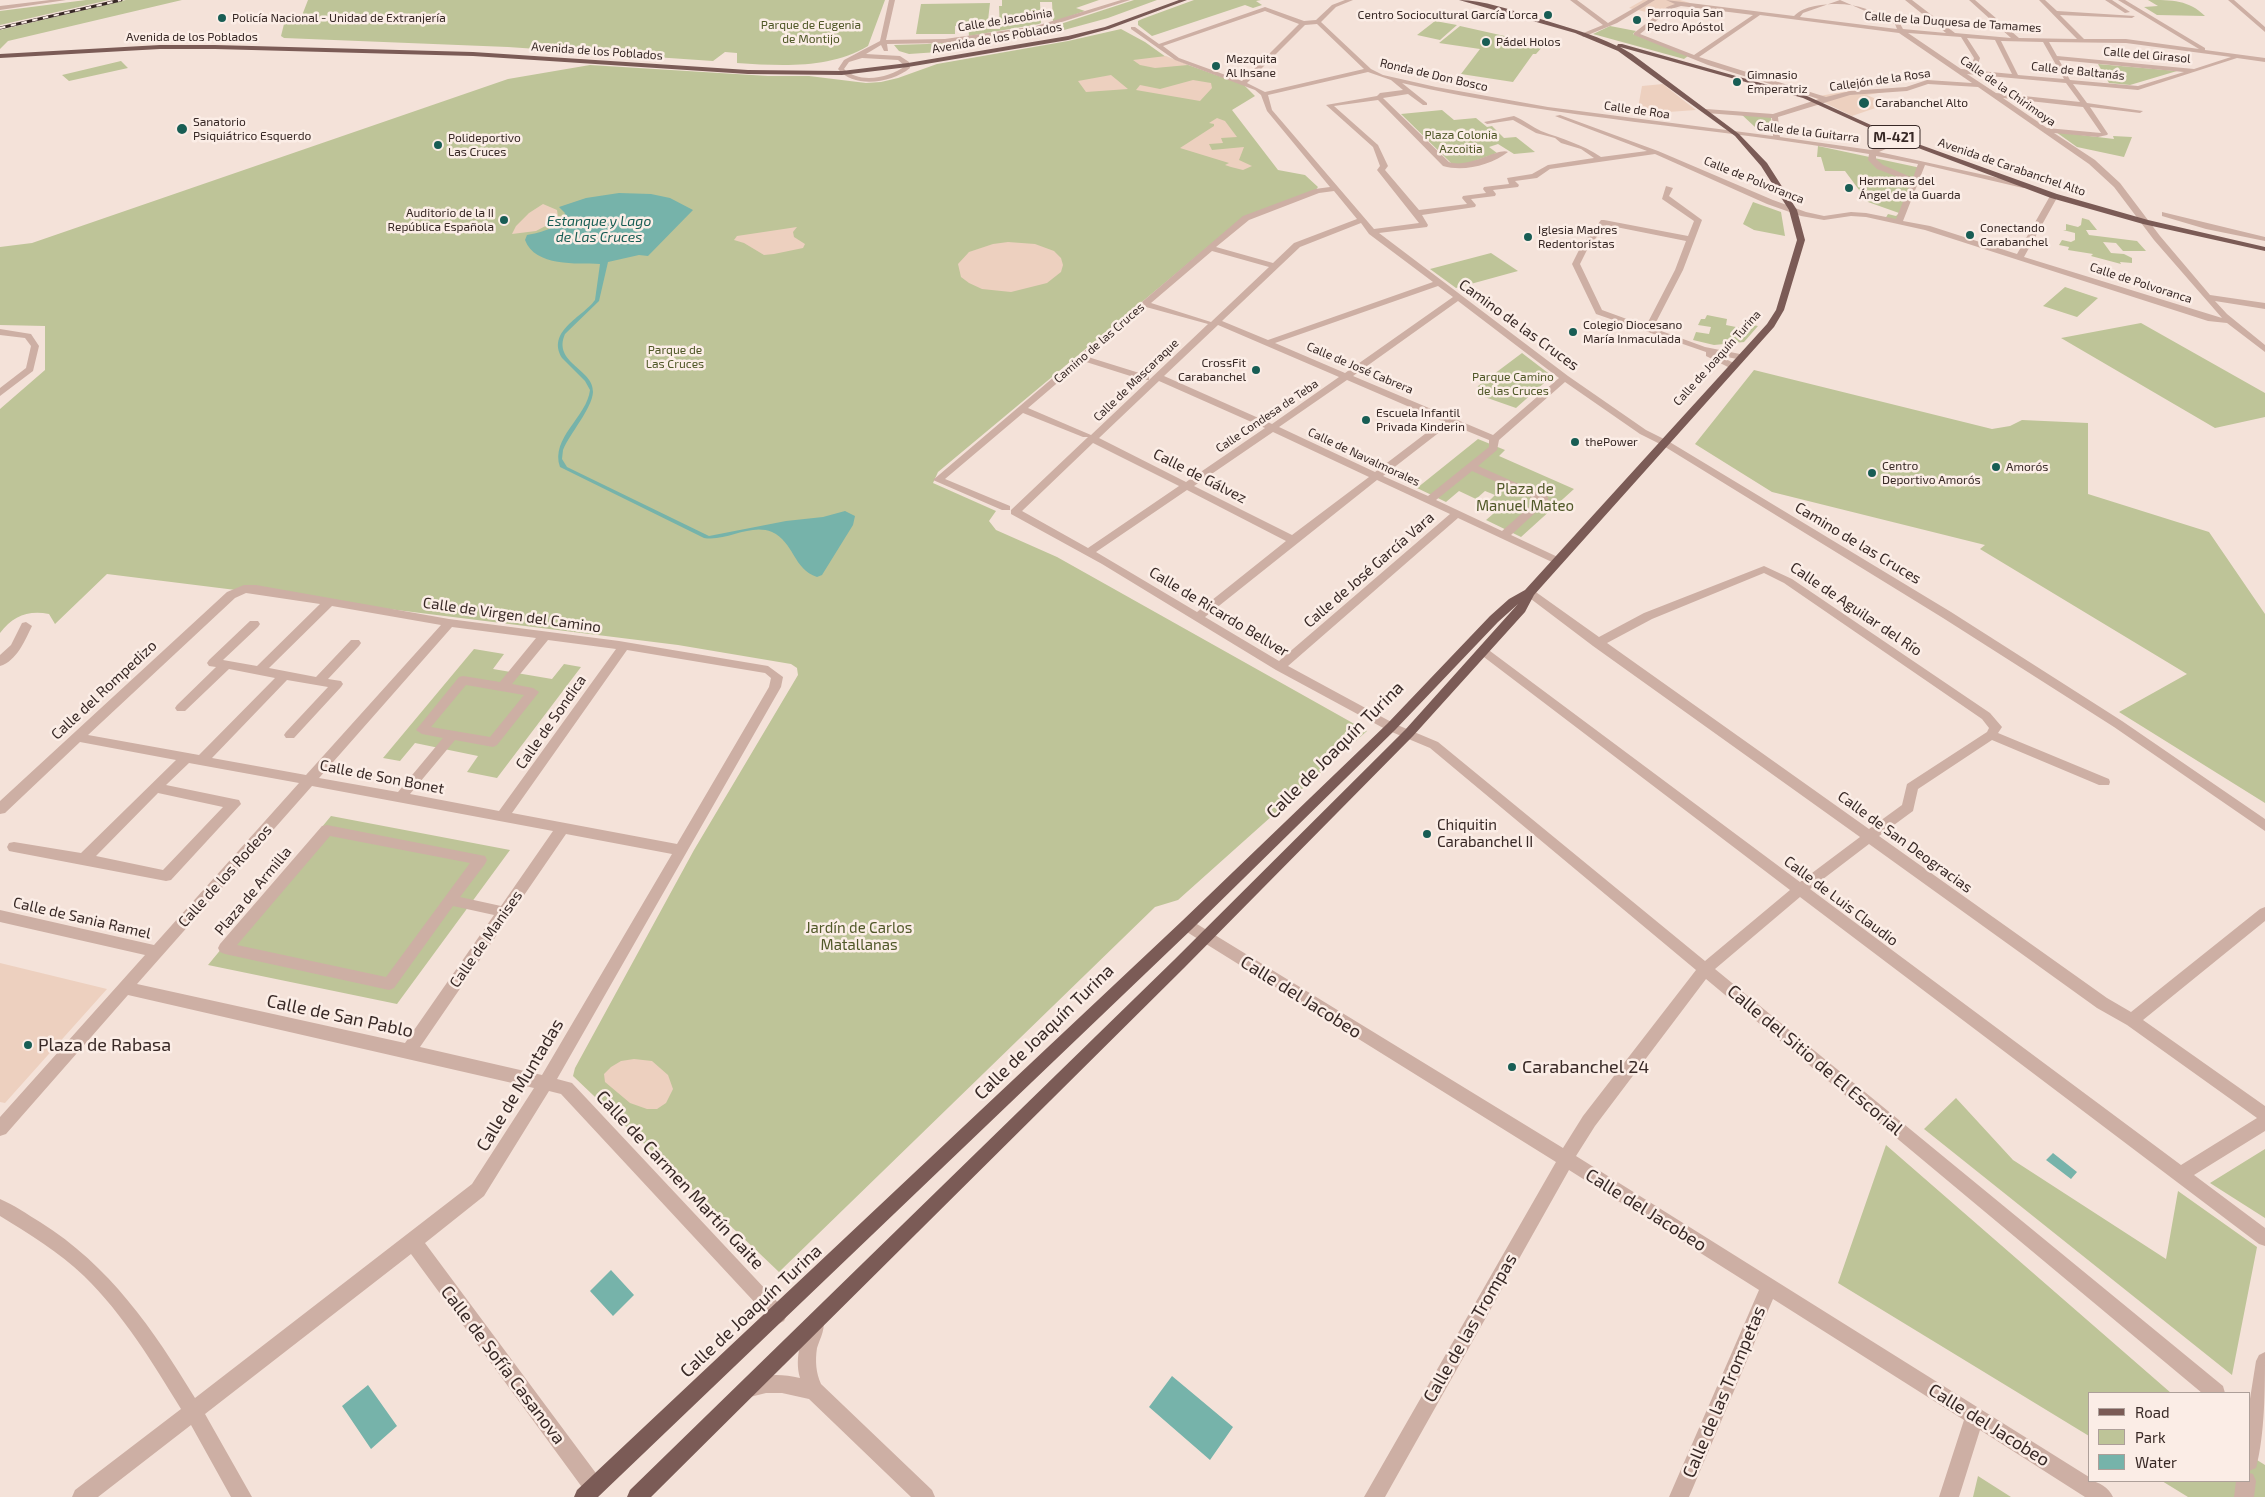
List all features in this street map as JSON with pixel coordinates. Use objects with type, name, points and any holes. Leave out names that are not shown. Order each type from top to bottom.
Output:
[{"type":"main road","name":"Avenida de los Poblados","points":[[0,56],[160,46],[225,47],[473,54],[756,73],[842,70],[906,63],[1068,38],[1106,26],[1170,0]]},
{"type":"main road","name":"Avenida de los Poblados","points":[[1106,26],[1125,22],[1184,0]]},
{"type":"main road","name":"M-421","points":[[1462,0],[1594,38]]},
{"type":"main road","points":[[1125,22],[1132,25],[1133,28]]},
{"type":"main road","points":[[1106,26],[1133,28]]},
{"type":"main road","name":"Avenida de Carabanchel Alto","points":[[1594,38],[1816,102],[1902,140],[2054,196],[2146,222],[2265,249]]},
{"type":"main road","name":"Calle de Joaquín Turina","points":[[637,1497],[1409,732],[1521,609],[1529,593],[1771,326],[1780,310],[1800,240],[1793,210],[1764,164],[1737,135],[1628,53],[1594,38]]},
{"type":"main road","name":"Avenida de los Poblados","points":[[0,52],[112,45],[222,42],[479,49],[776,69],[842,70]]},
{"type":"main road","name":"Calle de Joaquín Turina","points":[[589,1492],[778,1315],[1187,925],[1391,727],[1494,619],[1513,602],[1529,593]]},
{"type":"street","points":[[0,8],[63,0]]},
{"type":"street","points":[[883,42],[845,62],[842,70],[859,78],[880,79],[906,70],[906,63],[887,51],[883,42],[892,0]]},
{"type":"street","name":"Calle de Jacobinia","points":[[883,42],[946,41],[1037,28],[1127,0]]},
{"type":"street","points":[[1158,46],[1265,10],[1303,23],[1318,22],[1334,6],[1350,0]]},
{"type":"street","points":[[1576,0],[1607,25]]},
{"type":"street","points":[[1583,35],[1607,25],[1652,0]]},
{"type":"street","name":"Calle de la Duquesa de Tamames","points":[[1669,0],[1681,4],[1901,31],[2017,40],[2126,41],[2265,60]]},
{"type":"street","points":[[1796,18],[1801,12],[1837,0]]},
{"type":"street","name":"Calle de la Chirimoya","points":[[1842,0],[1897,23],[1901,31],[2092,162],[2117,185],[2156,238],[2228,320],[2265,349]]},
{"type":"street","points":[[1908,0],[1953,35]]},
{"type":"street","points":[[1972,0],[2017,40]]},
{"type":"street","points":[[2042,0],[2082,40]]},
{"type":"street","points":[[2108,0],[2197,51]]},
{"type":"street","points":[[2121,0],[2209,53]]},
{"type":"street","points":[[2231,0],[2265,30]]},
{"type":"street","points":[[1681,4],[1669,8],[1636,34],[1694,58],[1824,99]]},
{"type":"street","points":[[2055,13],[2135,16]]},
{"type":"street","points":[[1694,58],[1758,14]]},
{"type":"street","name":"Ronda de Don Bosco","points":[[1318,22],[1373,72],[1394,79],[1458,94],[1534,107]]},
{"type":"street","points":[[1247,83],[1303,23]]},
{"type":"street","points":[[1133,28],[1177,58],[1247,83],[1285,89]]},
{"type":"street","points":[[2160,31],[2171,30]]},
{"type":"street","points":[[1964,36],[1977,58],[1974,67],[1978,73]]},
{"type":"street","points":[[1997,39],[2016,76]]},
{"type":"street","points":[[2043,129],[2098,135],[2105,134],[2068,82],[2045,40]]},
{"type":"street","points":[[854,58],[874,56],[896,57]]},
{"type":"street","name":"Calle del Girasol","points":[[2054,58],[2194,71],[2237,57]]},
{"type":"street","name":"Calle de Baltanás","points":[[1958,71],[2138,88],[2194,71]]},
{"type":"street","points":[[1247,83],[1264,94],[1373,72],[1395,93]]},
{"type":"street","points":[[1394,79],[1407,92],[1425,104]]},
{"type":"street","name":"Callejón de la Rosa","points":[[1776,138],[1775,116],[1824,99],[1861,92],[1907,89],[1928,82],[1978,85]]},
{"type":"street","points":[[1372,232],[1424,225],[1417,213],[1381,170],[1384,166],[1376,146],[1329,104],[1380,98],[1380,95],[1407,92]]},
{"type":"street","name":"Camino de las Cruces","points":[[1264,94],[1269,110],[1372,232],[1565,378],[1643,432],[1665,443],[1947,615],[2102,714],[2265,826]]},
{"type":"street","points":[[1993,95],[2140,111]]},
{"type":"street","points":[[1380,98],[1451,167],[1467,166],[1504,152]]},
{"type":"street","name":"Calle de Roa","points":[[1534,107],[1737,135]]},
{"type":"street","name":"Calle de Polvoranca","points":[[1534,107],[1656,152],[1770,202],[1793,210],[1824,218],[1851,214],[1866,215],[1927,228],[2211,319],[2228,320]]},
{"type":"street","points":[[1706,111],[1771,116]]},
{"type":"street","points":[[1487,122],[1514,118],[1538,132],[1557,136],[1563,142],[1583,148],[1598,159]]},
{"type":"street","name":"Calle de la Guitarra","points":[[1737,135],[1776,138],[1873,152],[2023,186]]},
{"type":"street","points":[[1902,140],[1873,152],[1872,160],[1880,166],[1915,181]]},
{"type":"street","points":[[1417,213],[1472,205],[1466,198],[1492,194],[1487,189],[1515,185],[1510,180],[1534,176],[1548,167],[1656,152]]},
{"type":"street","points":[[1900,220],[1922,163]]},
{"type":"street","name":"Camino de las Cruces","points":[[1011,510],[938,480],[1246,218],[1313,193],[1333,188]]},
{"type":"street","points":[[1648,330],[1678,270],[1698,220],[1665,197],[1668,188]]},
{"type":"street","points":[[2020,257],[2054,196]]},
{"type":"street","points":[[2164,214],[2209,227],[2265,239]]},
{"type":"street","name":"Calle de Mascaraque","points":[[1011,510],[1089,437],[1158,377],[1211,321],[1297,245],[1360,220]]},
{"type":"street","points":[[1689,239],[1604,222],[1584,248],[1576,264],[1600,312],[1703,349],[1742,356]]},
{"type":"street","points":[[1210,248],[1275,266]]},
{"type":"street","name":"Camino de las Cruces","points":[[1271,341],[1437,283]]},
{"type":"street","points":[[2208,297],[2265,306]]},
{"type":"street","name":"Calle Condesa de Teba","points":[[1089,552],[1273,428],[1457,298]]},
{"type":"street","points":[[1145,304],[1211,321]]},
{"type":"street","name":"Calle de José Cabrera","points":[[1211,321],[1347,376],[1494,439]]},
{"type":"street","points":[[0,332],[22,334],[31,338],[34,342],[35,352],[30,369],[0,393]]},
{"type":"street","points":[[1703,349],[1733,366]]},
{"type":"street","name":"Calle de Mascaraque","points":[[1083,358],[1146,378]]},
{"type":"street","name":"Calle de Navalmorales","points":[[1158,377],[1273,428],[1428,502],[1558,561]]},
{"type":"street","points":[[1428,502],[1494,448],[1494,439],[1565,378]]},
{"type":"street","name":"Calle de Mascaraque","points":[[1022,409],[1089,437]]},
{"type":"street","points":[[1197,618],[1293,540],[1450,420]]},
{"type":"street","name":"Calle de Gálvez","points":[[1089,437],[1293,540]]},
{"type":"street","points":[[1471,467],[1544,499],[1503,536]]},
{"type":"street","name":"Calle de Ricardo Bellver","points":[[1011,510],[1089,552],[1280,667],[1391,727],[1409,732]]},
{"type":"street","name":"Calle de José García Vara","points":[[1280,667],[1455,514]]},
{"type":"street","name":"Calle de Aguilar del Río","points":[[1597,642],[1648,616],[1764,569],[1788,581],[1986,716],[1996,727],[1991,735]]},
{"type":"street","name":"Calle de Virgen del Camino","points":[[231,595],[249,588],[449,622],[624,646],[768,670],[777,676],[775,687]]},
{"type":"street","name":"Calle de San Deogracias","points":[[1529,593],[2102,1003],[2132,1020],[2265,1114]]},
{"type":"street","name":"Calle del Rompedizo","points":[[0,808],[231,595]]},
{"type":"street","points":[[260,670],[330,601]]},
{"type":"street","name":"Calle de los Rodeos","points":[[0,1129],[449,622]]},
{"type":"street","points":[[254,624],[213,663],[337,684],[290,735]]},
{"type":"street","points":[[0,662],[16,647],[26,626]]},
{"type":"street","points":[[503,687],[546,635]]},
{"type":"street","points":[[319,681],[355,643]]},
{"type":"street","name":"Calle de Sondica","points":[[504,816],[624,646]]},
{"type":"street","name":"Calle de Luis Claudio","points":[[1482,651],[2265,1238]]},
{"type":"street","points":[[181,708],[226,665]]},
{"type":"street","points":[[202,760],[284,676]]},
{"type":"street","points":[[463,680],[533,692],[493,742],[452,735],[422,730],[463,680]]},
{"type":"street","name":"Calle de Muntadas","points":[[82,1497],[478,1190],[546,1083],[775,687]]},
{"type":"street","name":"Calle del Sitio de El Escorial","points":[[1409,732],[1434,745],[1451,758],[2215,1392]]},
{"type":"street","points":[[401,797],[452,735]]},
{"type":"street","points":[[1704,969],[1799,890],[1908,807],[1912,787],[1991,735],[2104,782]]},
{"type":"street","name":"Calle de Son Bonet","points":[[77,737],[681,850]]},
{"type":"street","points":[[84,859],[187,757]]},
{"type":"street","points":[[14,847],[166,876],[234,804],[156,788]]},
{"type":"street","name":"Calle de Manises","points":[[408,1050],[563,827]]},
{"type":"street","name":"Plaza de Armilla","points":[[326,830],[480,860],[450,900],[389,984],[225,948],[326,830]]},
{"type":"street","points":[[450,900],[504,912]]},
{"type":"street","points":[[2132,1020],[2265,913]]},
{"type":"street","name":"Calle de Sania Ramel","points":[[0,916],[157,952]]},
{"type":"street","name":"Calle del Jacobeo","points":[[1187,925],[1566,1159],[2103,1497]]},
{"type":"street","name":"Calle de las Trompas","points":[[1374,1497],[1589,1121],[1704,969]]},
{"type":"street","name":"Calle de San Pablo","points":[[125,988],[408,1050],[546,1083]]},
{"type":"street","name":"Calle de Carmen Martín Gaite","points":[[546,1083],[566,1088],[778,1315]]},
{"type":"street","points":[[2181,1174],[2265,1122]]},
{"type":"street","points":[[0,1207],[50,1238],[100,1280],[143,1336],[192,1410],[242,1497]]},
{"type":"street","name":"Calle de Sofía Casanova","points":[[413,1242],[589,1492]]},
{"type":"street","name":"Calle de las Trompetas","points":[[1679,1497],[1769,1287]]},
{"type":"street","points":[[817,1319],[806,1354],[805,1366],[806,1376],[814,1391],[925,1497]]},
{"type":"street","points":[[2250,1442],[2251,1425],[2265,1361]]},
{"type":"street","points":[[744,1391],[771,1383],[791,1385],[814,1391]]},
{"type":"street","points":[[1949,1497],[1975,1416]]},
{"type":"street","points":[[2244,1497],[2246,1482]]},
{"type":"green space","points":[[86,0],[109,0],[0,25],[0,11]]},
{"type":"green space","points":[[126,0],[182,0],[8,41],[0,49],[0,30]]},
{"type":"green space","name":"Parque de Eugenia de Montijo","points":[[308,0],[885,0],[868,46],[837,59],[805,64],[771,65],[737,63],[737,53],[725,52],[713,61],[508,47],[284,38],[281,36],[285,20],[301,18]]},
{"type":"green space","points":[[1002,0],[1099,0],[1076,8],[1085,11],[1053,22],[1052,2],[1040,2],[1041,23],[1039,24],[969,36],[968,25],[955,26],[955,34],[916,34],[921,4],[990,3],[987,29],[1000,29],[999,6],[1002,6]]},
{"type":"green space","points":[[1134,0],[1157,0],[1108,18],[1064,30],[938,52],[909,54],[899,51],[894,45],[927,44],[1042,30]]},
{"type":"green space","points":[[1194,0],[1261,0],[1256,1],[1262,5],[1253,8],[1245,5],[1152,36],[1138,25],[1138,21],[1142,19]]},
{"type":"green space","points":[[2148,0],[2180,2],[2193,7],[2205,16],[2157,15],[2144,7],[2158,6]]},
{"type":"green space","points":[[1435,21],[1457,25],[1440,40],[1417,35]]},
{"type":"green space","points":[[1460,26],[1509,37],[1508,39],[1544,45],[1536,54],[1533,54],[1513,82],[1461,74],[1480,49],[1439,43]]},
{"type":"green space","points":[[1610,26],[1636,31],[1633,34],[1688,56],[1684,59],[1593,34]]},
{"type":"green space","name":"Parque de Las Cruces","points":[[1121,29],[1145,42],[1166,57],[1244,85],[1255,96],[1232,110],[1278,170],[1305,175],[1318,187],[1315,191],[1245,216],[938,472],[933,483],[996,511],[989,521],[996,530],[1057,557],[1367,731],[1178,900],[1155,907],[779,1272],[573,1076],[575,1068],[694,850],[798,675],[797,668],[791,664],[678,645],[107,574],[55,624],[49,614],[34,613],[16,618],[0,633],[0,409],[45,370],[45,326],[0,325],[0,247],[32,243],[508,79],[590,65],[768,76],[809,76],[866,83],[881,82],[937,64],[1068,41]]},
{"type":"green space","points":[[121,61],[128,68],[69,81],[62,75]]},
{"type":"green space","points":[[2098,64],[2177,71],[2130,85],[2109,83]]},
{"type":"green space","name":"Plaza Colonia Azcoitia","points":[[1442,110],[1454,120],[1476,118],[1487,127],[1492,126],[1504,138],[1516,137],[1535,152],[1514,154],[1498,144],[1489,147],[1497,153],[1463,165],[1452,164],[1401,114]]},
{"type":"green space","points":[[1740,113],[1771,116],[1772,130],[1756,128]]},
{"type":"green space","points":[[2056,132],[2114,139],[2113,136],[2132,137],[2124,157],[2077,147]]},
{"type":"green space","points":[[1818,146],[1921,168],[1899,222],[1885,219],[1888,214],[1896,216],[1899,213],[1868,202],[1845,171],[1825,171],[1821,157],[1817,157]]},
{"type":"green space","points":[[1753,202],[1781,212],[1785,236],[1754,230],[1743,224]]},
{"type":"green space","points":[[2082,218],[2089,220],[2097,230],[2086,230],[2089,235],[2137,241],[2146,251],[2123,251],[2116,243],[2103,242],[2111,253],[2124,254],[2132,258],[2132,263],[2120,262],[2121,264],[2091,256],[2093,254],[2068,250],[2069,247],[2059,245],[2062,240],[2071,242],[2075,240],[2075,233],[2063,230],[2066,230],[2066,224],[2078,227],[2081,225]]},
{"type":"green space","points":[[1491,253],[1518,271],[1456,288],[1430,269]]},
{"type":"green space","points":[[2065,287],[2098,298],[2077,317],[2043,306]]},
{"type":"green space","points":[[1707,315],[1727,319],[1726,325],[1741,328],[1743,323],[1758,326],[1744,342],[1714,345],[1693,340],[1696,332],[1709,334],[1711,327],[1698,325],[1701,319],[1705,319]]},
{"type":"green space","points":[[2141,323],[2265,393],[2265,417],[2215,428],[2061,338]]},
{"type":"green space","name":"Parque Camino de las Cruces","points":[[1522,353],[1552,376],[1516,408],[1476,394],[1478,386]]},
{"type":"green space","points":[[1754,370],[1992,429],[2010,426],[2022,420],[2088,423],[2088,494],[2209,532],[2265,614],[2265,803],[2119,712],[2187,674],[1980,549],[1985,545],[1772,492],[1695,444]]},
{"type":"green space","name":"Plaza de Manuel Mateo","points":[[1478,439],[1505,450],[1499,456],[1574,489],[1521,537],[1486,520],[1500,508],[1488,502],[1495,495],[1485,491],[1476,499],[1459,491],[1446,502],[1417,488]]},
{"type":"green space","points":[[474,649],[504,654],[493,669],[552,679],[564,664],[581,667],[497,778],[467,772],[478,756],[415,743],[400,761],[383,758]]},
{"type":"green space","points":[[331,816],[510,850],[397,1004],[208,965]]},
{"type":"green space","points":[[1956,1098],[2013,1160],[2166,1259],[2178,1191],[2257,1247],[2232,1375],[1924,1129]]},
{"type":"green space","points":[[1886,1145],[2170,1392],[2088,1392],[2088,1435],[1838,1283]]},
{"type":"green space","points":[[2265,1149],[2265,1218],[2210,1183]]},
{"type":"green space","points":[[2250,1456],[2265,1465],[2265,1497],[2188,1497],[2164,1482],[2250,1482]]},
{"type":"green space","points":[[1978,1476],[2011,1497],[1973,1497]]},
{"type":"shaded area","points":[[1643,0],[1680,0],[1690,3],[1671,8],[1663,16],[1629,8]]},
{"type":"shaded area","points":[[1166,56],[1188,65],[1155,68],[1140,65],[1133,60]]},
{"type":"shaded area","points":[[1111,75],[1128,89],[1086,92],[1078,81]]},
{"type":"shaded area","points":[[1193,80],[1211,83],[1212,88],[1200,101],[1136,90],[1140,85],[1160,89]]},
{"type":"shaded area","points":[[1663,84],[1696,110],[1668,112],[1638,108],[1642,86]]},
{"type":"shaded area","points":[[1888,89],[1891,91],[1867,95],[1887,104],[1852,116],[1813,97],[1849,91]]},
{"type":"shaded area","points":[[1217,118],[1225,121],[1237,137],[1221,138],[1223,143],[1209,144],[1212,150],[1244,147],[1239,160],[1252,166],[1243,170],[1231,167],[1225,165],[1229,163],[1180,148],[1214,126],[1214,124],[1209,123]]},
{"type":"shaded area","points":[[543,204],[557,210],[558,217],[555,221],[536,231],[512,234],[516,226],[529,213]]},
{"type":"shaded area","points":[[797,227],[793,232],[794,237],[805,244],[803,248],[764,255],[744,243],[734,240],[737,236]]},
{"type":"shaded area","points":[[1008,242],[1035,244],[1054,251],[1061,258],[1063,265],[1061,272],[1047,283],[1011,292],[982,289],[961,277],[958,264],[969,252],[993,244]]},
{"type":"shaded area","name":"Plaza de Rabasa","points":[[0,963],[107,989],[5,1103],[0,1102]]},
{"type":"shaded area","points":[[634,1059],[652,1061],[668,1075],[673,1089],[666,1103],[657,1109],[647,1109],[630,1103],[605,1082],[604,1074],[611,1067],[621,1061]]},
{"type":"water","name":"Estanque y Lago de Las Cruces","points":[[619,193],[651,194],[670,198],[693,210],[648,256],[639,255],[608,262],[599,301],[565,334],[564,352],[568,359],[587,377],[592,384],[593,392],[589,406],[566,443],[562,459],[567,467],[709,536],[786,521],[823,517],[845,511],[855,516],[853,525],[822,575],[817,577],[803,568],[785,542],[772,532],[755,530],[712,539],[704,538],[560,467],[558,456],[560,447],[564,437],[583,409],[590,390],[585,381],[562,358],[558,348],[559,340],[562,332],[568,325],[595,300],[600,264],[558,262],[547,259],[530,249],[525,240],[527,235],[543,231],[559,222],[565,213],[559,207],[586,198]]},
{"type":"water","points":[[2053,1153],[2077,1172],[2071,1179],[2046,1160]]},
{"type":"water","points":[[611,1270],[634,1295],[613,1316],[590,1291]]},
{"type":"water","points":[[1172,1376],[1233,1427],[1210,1460],[1149,1407]]},
{"type":"water","points":[[368,1385],[397,1426],[371,1449],[342,1406]]},
{"type":"railway","points":[[0,28],[121,0]]},
{"type":"place","name":"Centro Sociocultural García Lorca","points":[[1548,15]]},
{"type":"place","name":"Policía Nacional - Unidad de Extranjería","points":[[222,18]]},
{"type":"place","name":"Parroquia San Pedro Apóstol","points":[[1637,20]]},
{"type":"place","name":"Pádel Holos","points":[[1486,42]]},
{"type":"place","name":"Mezquita Al Ihsane","points":[[1216,66]]},
{"type":"place","name":"Gimnasio Emperatriz","points":[[1737,82]]},
{"type":"place","name":"Carabanchel Alto","points":[[1864,103]]},
{"type":"place","name":"Sanatorio Psiquiátrico Esquerdo","points":[[182,129]]},
{"type":"place","name":"Polideportivo Las Cruces","points":[[438,145]]},
{"type":"place","name":"Hermanas del Ángel de la Guarda","points":[[1849,188]]},
{"type":"place","name":"Auditorio de la II República Española","points":[[504,220]]},
{"type":"place","name":"Conectando Carabanchel","points":[[1970,235]]},
{"type":"place","name":"Iglesia Madres Redentoristas","points":[[1528,237]]},
{"type":"place","name":"Colegio Diocesano María Inmaculada","points":[[1573,332]]},
{"type":"place","name":"CrossFit Carabanchel","points":[[1256,370]]},
{"type":"place","name":"Escuela Infantil Privada Kinderin","points":[[1366,420]]},
{"type":"place","name":"thePower","points":[[1575,442]]},
{"type":"place","name":"Amorós","points":[[1996,467]]},
{"type":"place","name":"Centro Deportivo Amorós","points":[[1872,473]]},
{"type":"place","name":"Chiquitin Carabanchel II","points":[[1427,834]]},
{"type":"place","name":"Plaza de Rabasa","points":[[28,1045]]},
{"type":"place","name":"Carabanchel 24","points":[[1512,1067]]},
{"type":"park label","name":"Jardín de Carlos Matallanas","points":[[859,936]]}]
